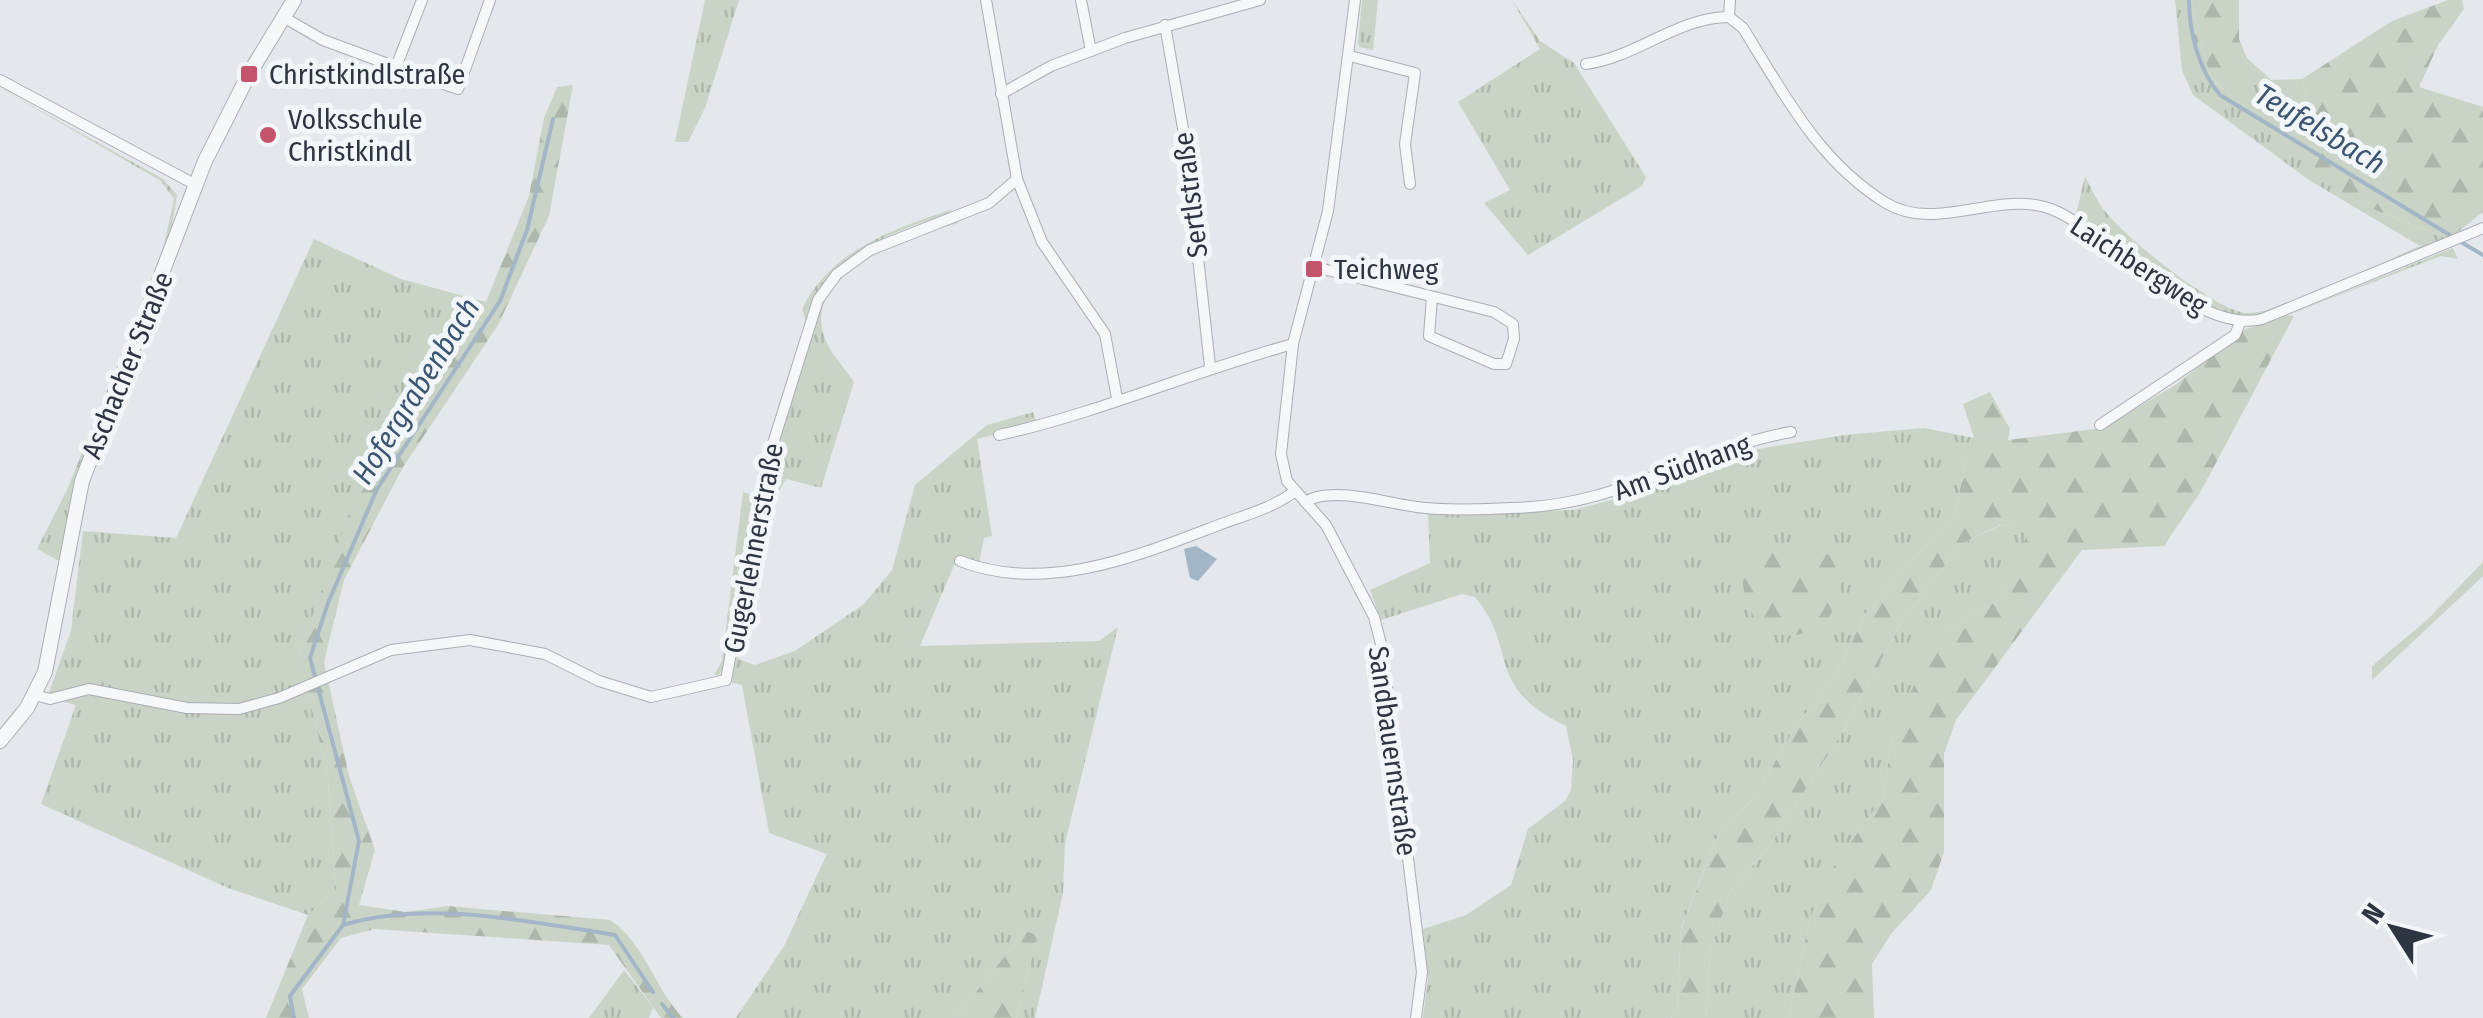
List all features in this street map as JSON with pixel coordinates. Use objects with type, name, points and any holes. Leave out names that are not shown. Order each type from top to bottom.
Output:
[{"type":"street","name":"Aschacher Straße","points":[[0,741],[35,696],[56,632],[82,481],[196,185],[232,105],[294,0]]},
{"type":"street","points":[[396,67],[422,0]]},
{"type":"street","points":[[284,18],[323,40],[458,89],[490,0]]},
{"type":"street","points":[[986,0],[1017,180],[1042,242],[1105,334],[1117,398]]},
{"type":"street","points":[[1081,0],[1090,51]]},
{"type":"street","points":[[1000,94],[1090,51],[1165,25],[1260,0]]},
{"type":"street","points":[[960,561],[982,570],[1016,573],[1091,568],[1206,530],[1294,492],[1283,467],[1281,433],[1293,344],[1315,267],[1350,56],[1355,0]]},
{"type":"street","points":[[1586,64],[1634,52],[1690,25],[1728,17],[1730,0]]},
{"type":"street","name":"Laichbergweg","points":[[1728,17],[1743,28],[1824,154],[1892,206],[1924,213],[2006,203],[2046,206],[2204,310],[2240,322],[2291,308],[2483,228]]},
{"type":"street","name":"Sertlstraße","points":[[1165,25],[1185,140],[1210,366]]},
{"type":"street","points":[[1350,56],[1415,74],[1405,144],[1410,184]]},
{"type":"street","points":[[0,80],[196,185]]},
{"type":"street","name":"Gugerlehnerstraße","points":[[35,696],[50,698],[77,690],[108,690],[216,710],[258,706],[391,650],[470,640],[545,654],[599,681],[651,697],[726,680],[764,472],[818,300],[837,274],[870,250],[989,203],[1017,180]]},
{"type":"street","points":[[1315,267],[1432,297],[1505,317],[1513,324],[1514,339],[1506,364],[1494,364],[1430,336],[1432,297]]},
{"type":"street","name":"Laichbergweg","points":[[2100,425],[2235,335],[2240,322]]},
{"type":"street","points":[[999,434],[1046,424],[1210,366],[1293,344]]},
{"type":"street","name":"Am Südhang","points":[[1305,502],[1318,496],[1337,496],[1430,509],[1570,503],[1630,489],[1739,441],[1791,432]]},
{"type":"street","name":"Sandbauernstraße","points":[[1294,492],[1340,549],[1374,618],[1382,648],[1422,972],[1416,1018]]},
{"type":"green space","points":[[705,0],[739,0],[705,108],[688,142],[675,142]]},
{"type":"green space","points":[[1362,0],[1378,0],[1373,50],[1359,47]]},
{"type":"green space","points":[[1512,0],[1540,41],[1574,63],[1646,177],[1642,186],[1528,255],[1484,203],[1510,190],[1458,102],[1540,49]]},
{"type":"green space","points":[[2175,0],[2191,0],[2209,73],[2222,89],[2247,58],[2271,80],[2302,79],[2310,104],[2331,139],[2311,173],[2360,204],[2449,239],[2271,312],[2241,318],[2208,307],[2076,215],[2085,176],[2105,211],[2135,241],[2195,288],[2233,310],[2247,313],[2285,305],[2420,246],[2309,180],[2193,95],[2182,70]]},
{"type":"green space","points":[[2191,0],[2239,0],[2239,39],[2247,58],[2223,90],[2209,73]]},
{"type":"green space","points":[[2448,0],[2462,0],[2464,9],[2438,45],[2419,87],[2483,107],[2483,212],[2449,239],[2360,204],[2310,174],[2331,139],[2310,104],[2302,79],[2392,21]]},
{"type":"green space","points":[[573,85],[549,216],[498,325],[403,467],[344,580],[324,662],[349,776],[375,850],[359,905],[406,912],[447,906],[610,920],[641,953],[683,1018],[661,1018],[609,945],[374,929],[341,938],[302,989],[309,1018],[266,1018],[308,915],[336,890],[328,779],[299,653],[356,494],[410,392],[486,302],[529,196],[544,118],[557,87]]},
{"type":"green space","points":[[0,88],[163,179],[177,195],[170,238],[78,469],[59,561],[37,549],[67,490],[162,254],[174,199],[161,181]]},
{"type":"green space","points":[[953,209],[861,251],[823,288],[806,322],[802,309],[814,289],[847,257],[887,234]]},
{"type":"green space","points":[[958,219],[959,223],[916,236],[866,259],[829,292],[822,313],[824,336],[854,382],[821,488],[786,479],[758,528],[738,659],[755,665],[795,651],[864,604],[892,570],[915,485],[987,425],[1033,412],[1037,424],[977,439],[992,536],[984,538],[979,563],[959,557],[955,563],[920,646],[1099,641],[1118,627],[1065,843],[1063,893],[1035,1018],[1016,1018],[1038,935],[1025,931],[955,1018],[736,1018],[784,946],[827,854],[769,833],[742,685],[730,682],[767,471],[823,297],[836,282],[851,268],[867,258],[902,240]]},
{"type":"green space","points":[[314,239],[401,279],[486,302],[410,392],[299,652],[328,779],[336,890],[308,915],[228,888],[41,804],[76,705],[47,698],[71,631],[83,531],[176,538]]},
{"type":"green space","points":[[2453,248],[2458,259],[2441,256],[2288,315]]},
{"type":"green space","points":[[2294,316],[2201,491],[2164,546],[2082,550],[1956,720],[1944,754],[1944,852],[1931,890],[1891,934],[1872,964],[1874,1018],[1789,1018],[1809,922],[1825,879],[1883,797],[1892,738],[1928,650],[1942,634],[2003,597],[2029,529],[2000,525],[1961,544],[1901,623],[1840,736],[1770,845],[1729,894],[1710,953],[1706,1018],[1671,1018],[1677,1010],[1681,930],[1716,839],[1756,795],[1797,724],[1833,680],[1866,613],[1956,512],[1966,457],[1974,438],[1963,404],[1990,392],[2010,429],[2008,440],[2102,428],[2174,386],[2246,329]]},
{"type":"green space","points":[[1924,428],[1974,438],[1966,457],[1956,512],[1866,613],[1833,680],[1797,724],[1756,795],[1716,839],[1681,929],[1677,1010],[1671,1018],[1423,1018],[1428,979],[1423,929],[1466,915],[1511,885],[1528,829],[1565,801],[1571,790],[1573,760],[1566,726],[1540,711],[1512,681],[1496,633],[1475,597],[1462,594],[1381,620],[1370,590],[1430,563],[1428,513],[1574,510],[1659,487],[1722,455],[1844,435]]},
{"type":"green space","points":[[743,492],[755,496],[727,662],[719,675],[714,675],[722,661]]},
{"type":"green space","points":[[2001,525],[2030,529],[2003,597],[1942,634],[1892,738],[1883,797],[1825,880],[1809,922],[1789,1018],[1706,1018],[1710,953],[1729,894],[1770,845],[1840,736],[1901,623],[1961,544]]},
{"type":"green space","points":[[1782,546],[1830,555],[1840,584],[1835,608],[1820,625],[1800,634],[1777,634],[1758,621],[1745,595],[1743,554],[1752,548]]},
{"type":"green space","points":[[2483,562],[2483,576],[2372,680],[2372,666],[2427,620]]},
{"type":"green space","points":[[1025,931],[1038,935],[1016,1018],[955,1018]]},
{"type":"green space","points":[[624,970],[653,1007],[649,1018],[589,1018]]},
{"type":"water","points":[[1196,546],[1217,559],[1198,581],[1190,578],[1184,549]]},
{"type":"waterway","name":"Teufelsbach","points":[[2189,0],[2197,50],[2206,75],[2220,95],[2453,237]]},
{"type":"waterway","name":"Hofergrabenbach","points":[[294,1018],[290,996],[343,925],[359,841],[310,658],[328,603],[377,489],[500,301],[527,230],[553,119]]},
{"type":"waterway","name":"Teufelsbach","points":[[2461,242],[2483,255]]},
{"type":"waterway","points":[[343,925],[376,917],[444,913],[615,935],[653,992]]},
{"type":"waterway","points":[[662,1004],[673,1018]]},
{"type":"place","name":"Christkindlstraße","points":[[249,74]]},
{"type":"place","name":"Volksschule Christkindl","points":[[268,135]]},
{"type":"place","name":"Teichweg","points":[[1314,269]]}]
